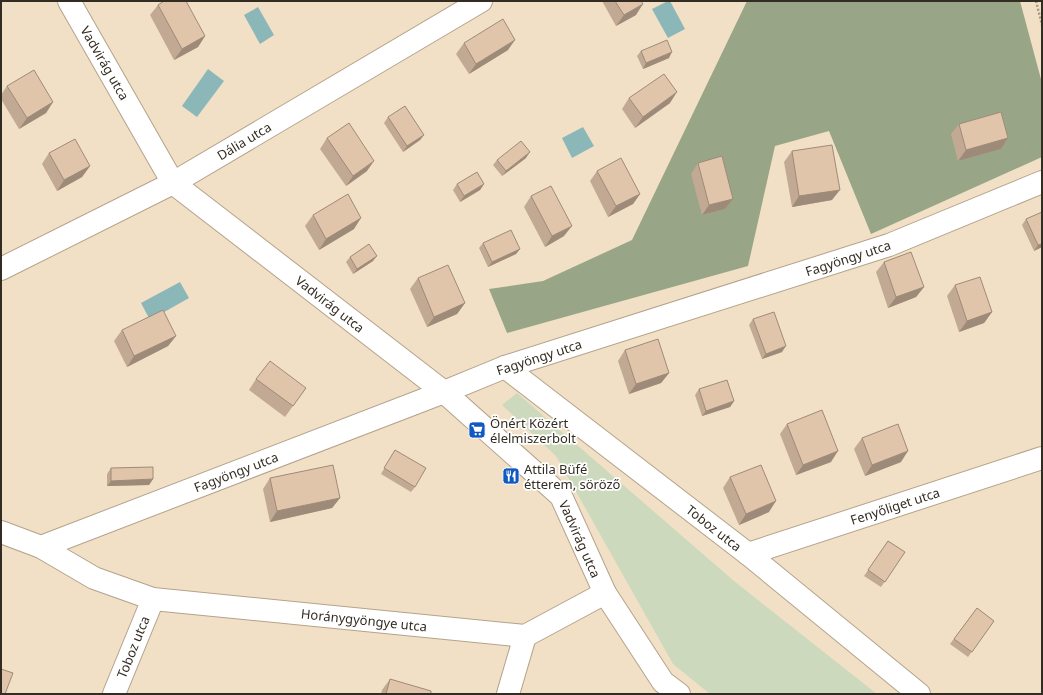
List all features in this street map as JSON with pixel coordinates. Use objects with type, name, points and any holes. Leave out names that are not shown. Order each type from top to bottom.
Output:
[{"type":"street","name":"Vadvirág utca","points":[[69,1],[173,183],[444,392],[561,496],[605,593]]},
{"type":"street","name":"Dália utca","points":[[1,269],[173,183],[481,1]]},
{"type":"street","name":"Fagyöngy utca","points":[[41,547],[444,392],[505,367],[889,245],[1042,182]]},
{"type":"street","name":"Toboz utca","points":[[505,367],[748,554],[919,694]]},
{"type":"street","name":"Fenyőliget utca","points":[[748,554],[1042,458]]},
{"type":"street","name":"Horánygyöngye utca","points":[[1,532],[41,547],[94,578],[153,599],[525,636]]},
{"type":"street","points":[[508,694],[525,636],[605,593],[663,682],[679,694]]},
{"type":"street","name":"Toboz utca","points":[[114,694],[153,599]]},
{"type":"path","points":[[1036,1],[1042,25]]},
{"type":"green space","points":[[747,1],[1020,1],[1042,83],[1042,157],[871,234],[829,131],[775,146],[748,266],[507,333],[489,289],[543,281],[632,240]]},
{"type":"green space","points":[[517,393],[734,581],[877,694],[710,694],[673,664],[556,456],[502,405]]},
{"type":"water","points":[[670,1],[685,29],[668,38],[652,9]]},
{"type":"water","points":[[258,7],[274,35],[260,44],[244,15]]},
{"type":"water","points":[[208,69],[224,81],[197,117],[182,106]]},
{"type":"water","points":[[583,127],[594,146],[572,158],[562,138]]},
{"type":"water","points":[[180,282],[189,298],[150,320],[141,303]]},
{"type":"building","points":[[164,1],[186,1],[205,36],[182,49],[158,5]]},
{"type":"building","points":[[615,1],[641,1],[643,4],[624,15]]},
{"type":"building","points":[[503,19],[515,40],[476,64],[464,43]]},
{"type":"building","points":[[667,40],[672,52],[646,63],[641,51]]},
{"type":"building","points":[[34,70],[53,102],[27,118],[7,86]]},
{"type":"building","points":[[664,74],[677,92],[643,117],[629,98]]},
{"type":"building","points":[[405,106],[424,135],[407,146],[388,117]]},
{"type":"building","points":[[1001,112],[1008,138],[966,150],[959,124]]},
{"type":"building","points":[[349,123],[374,161],[353,176],[327,138]]},
{"type":"building","points":[[75,139],[90,166],[64,180],[49,153]]},
{"type":"building","points":[[521,141],[530,152],[506,171],[497,160]]},
{"type":"building","points":[[832,145],[840,190],[799,196],[792,151]]},
{"type":"building","points":[[722,156],[733,199],[709,205],[698,163]]},
{"type":"building","points":[[621,158],[640,194],[616,206],[597,171]]},
{"type":"building","points":[[477,172],[484,184],[464,196],[457,184]]},
{"type":"building","points":[[551,186],[572,226],[552,236],[531,196]]},
{"type":"building","points":[[348,194],[361,218],[326,239],[313,215]]},
{"type":"building","points":[[1042,212],[1042,244],[1038,245],[1026,219]]},
{"type":"building","points":[[511,230],[520,249],[492,262],[483,243]]},
{"type":"building","points":[[369,244],[377,256],[357,269],[350,257]]},
{"type":"building","points":[[911,252],[924,287],[896,297],[884,262]]},
{"type":"building","points":[[448,265],[465,303],[434,317],[418,278]]},
{"type":"building","points":[[980,277],[992,312],[967,321],[955,285]]},
{"type":"building","points":[[163,310],[176,336],[134,356],[122,330]]},
{"type":"building","points":[[774,312],[786,346],[766,354],[753,319]]},
{"type":"building","points":[[658,339],[669,373],[636,384],[625,350]]},
{"type":"building","points":[[270,361],[306,388],[293,406],[256,379]]},
{"type":"building","points":[[727,380],[734,401],[706,411],[699,389]]},
{"type":"building","points":[[822,410],[838,451],[803,465],[787,424]]},
{"type":"building","points":[[898,424],[908,451],[872,465],[862,438]]},
{"type":"building","points":[[395,450],[426,468],[415,487],[384,468]]},
{"type":"building","points":[[333,465],[340,498],[277,511],[270,478]]},
{"type":"building","points":[[761,465],[776,501],[746,514],[730,477]]},
{"type":"building","points":[[153,467],[153,479],[111,481],[111,468]]},
{"type":"building","points":[[888,541],[905,552],[885,582],[868,570]]},
{"type":"building","points":[[977,608],[994,621],[972,652],[954,639]]},
{"type":"building","points":[[1,669],[13,673],[5,694],[1,694]]},
{"type":"building","points":[[390,679],[431,691],[431,694],[386,694]]},
{"type":"place","name":"Önért Közért élelmiszerbolt","points":[[477,430]]},
{"type":"place","name":"Attila Büfé étterem, söröző","points":[[511,476]]}]
